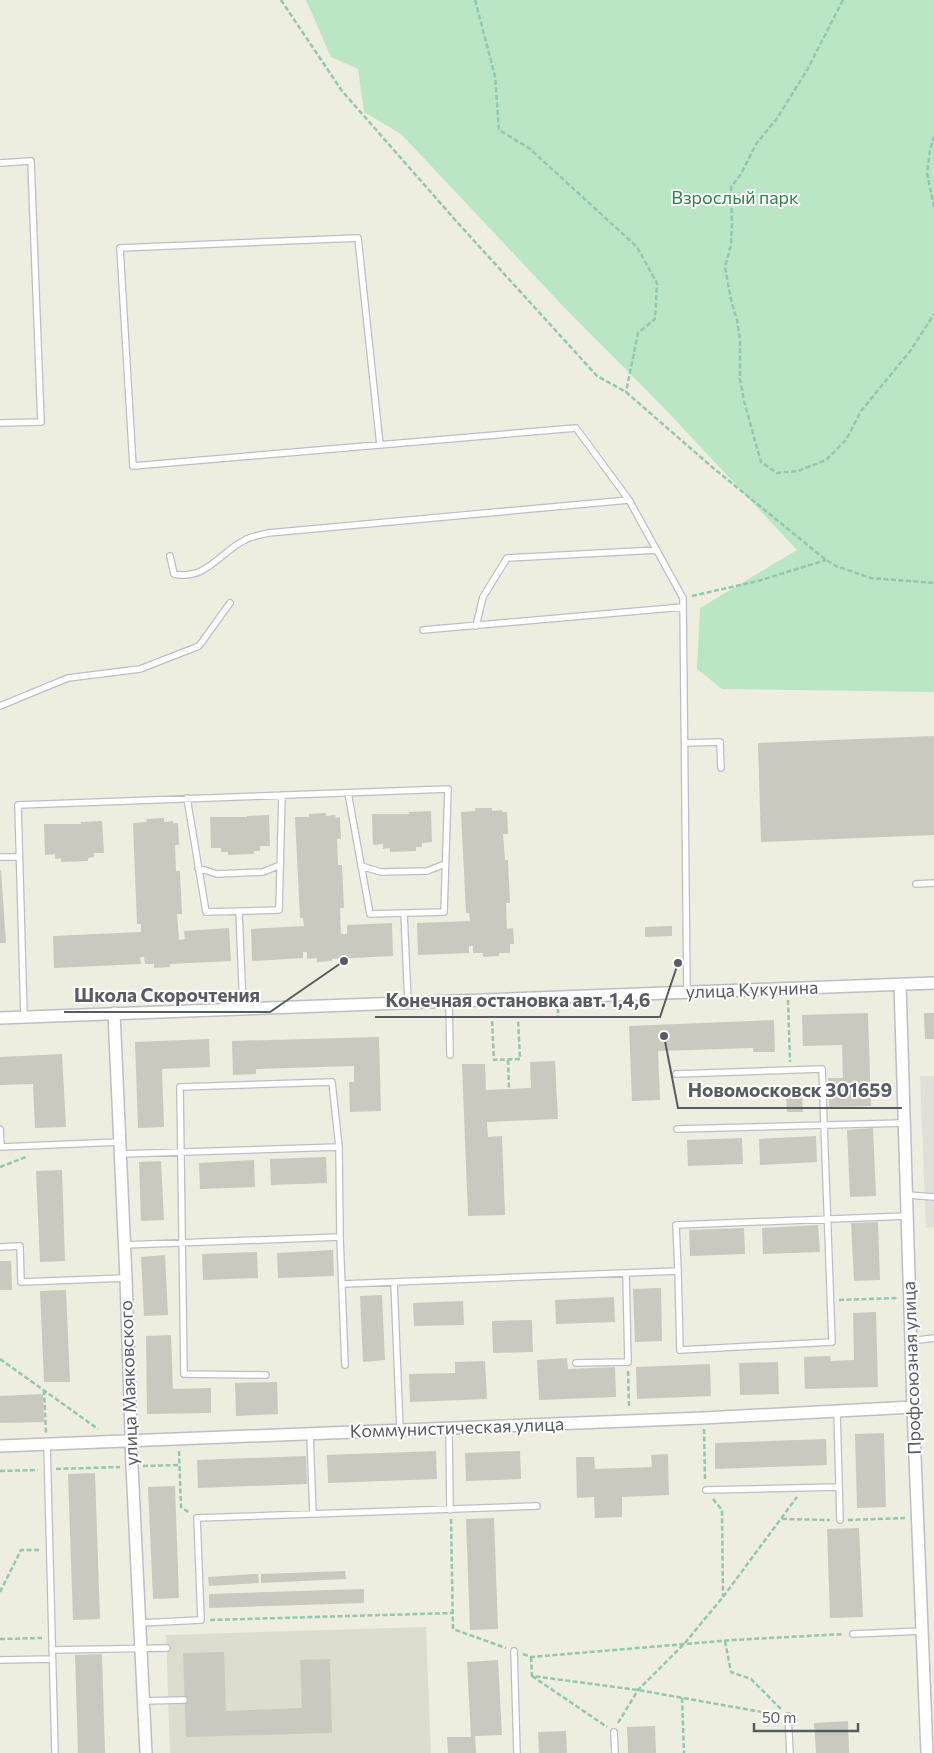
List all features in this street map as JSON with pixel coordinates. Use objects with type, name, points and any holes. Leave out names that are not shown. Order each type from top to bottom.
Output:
[{"type":"street","name":"улица Кукунина","points":[[0,1018],[934,983]]},
{"type":"street","name":"Профсоюзная улица","points":[[900,984],[913,1407],[927,1753]]},
{"type":"street","name":"улица Маяковского","points":[[114,1013],[126,1278],[130,1441],[146,1753]]},
{"type":"street","name":"Коммунистическая улица","points":[[0,1446],[703,1418],[913,1407]]},
{"type":"lane","points":[[0,163],[31,161],[41,422],[0,423]]},
{"type":"lane","points":[[380,445],[358,238],[120,248],[133,466],[380,445],[576,428],[629,500],[683,598],[687,992]]},
{"type":"lane","points":[[170,556],[174,574],[182,576],[194,575],[245,540],[268,533],[629,500]]},
{"type":"lane","points":[[476,626],[483,597],[507,558],[657,550]]},
{"type":"lane","points":[[0,706],[68,678],[140,669],[199,646],[230,603]]},
{"type":"lane","points":[[423,630],[683,607]]},
{"type":"lane","points":[[685,743],[720,742],[721,768]]},
{"type":"lane","points":[[24,1017],[18,805],[448,789],[444,912],[370,914],[348,793]]},
{"type":"lane","points":[[187,798],[206,912],[279,910],[282,795]]},
{"type":"lane","points":[[0,857],[19,857]]},
{"type":"lane","points":[[362,866],[381,872],[390,872],[427,871],[445,864]]},
{"type":"lane","points":[[198,868],[217,874],[263,872],[280,865]]},
{"type":"lane","points":[[916,884],[934,884]]},
{"type":"lane","points":[[240,911],[243,1008]]},
{"type":"lane","points":[[404,913],[408,1002]]},
{"type":"lane","points":[[449,1001],[450,1055]]},
{"type":"lane","points":[[676,1074],[822,1070],[828,1219],[832,1342],[680,1350],[676,1225],[828,1219],[907,1216]]},
{"type":"lane","points":[[266,1375],[184,1374],[180,1087],[332,1082],[339,1147],[345,1364]]},
{"type":"lane","points":[[676,1129],[904,1123]]},
{"type":"lane","points":[[0,1129],[2,1147],[120,1142]]},
{"type":"lane","points":[[120,1154],[339,1147]]},
{"type":"lane","points":[[907,1195],[934,1197]]},
{"type":"lane","points":[[124,1245],[340,1237]]},
{"type":"lane","points":[[0,1247],[20,1246],[21,1282],[126,1278]]},
{"type":"lane","points":[[342,1284],[678,1271]]},
{"type":"lane","points":[[576,1363],[628,1362],[626,1274]]},
{"type":"lane","points":[[394,1282],[400,1430]]},
{"type":"lane","points":[[911,1341],[934,1338]]},
{"type":"lane","points":[[837,1411],[840,1520]]},
{"type":"lane","points":[[449,1428],[450,1510]]},
{"type":"lane","points":[[310,1434],[313,1514]]},
{"type":"lane","points":[[47,1445],[55,1753]]},
{"type":"lane","points":[[706,1490],[839,1486]]},
{"type":"lane","points":[[140,1622],[201,1620],[197,1518],[537,1506]]},
{"type":"lane","points":[[854,1634],[922,1631]]},
{"type":"lane","points":[[52,1650],[166,1648]]},
{"type":"lane","points":[[514,1651],[517,1753]]},
{"type":"lane","points":[[0,1660],[52,1659]]},
{"type":"lane","points":[[144,1701],[184,1700]]},
{"type":"lane","points":[[788,1716],[790,1753]]},
{"type":"lane","points":[[614,1732],[615,1753]]},
{"type":"path","points":[[281,0],[342,91],[457,222],[597,376],[626,392],[712,467],[826,560],[836,566],[871,578],[934,583]]},
{"type":"path","points":[[475,0],[495,76],[498,130],[529,148],[637,247],[657,283],[655,319],[638,333],[626,392]]},
{"type":"path","points":[[843,0],[807,70],[778,117],[756,144],[741,174],[731,187],[732,224],[725,267],[740,340],[740,379],[744,401],[761,462],[777,472],[798,471],[826,460],[846,440],[861,411],[911,350],[934,314]]},
{"type":"path","points":[[934,136],[927,173],[934,208]]},
{"type":"path","points":[[683,598],[758,581],[826,560]]},
{"type":"path","points":[[787,988],[790,1070]]},
{"type":"path","points":[[492,1020],[494,1060],[520,1060],[518,1019]]},
{"type":"path","points":[[508,1060],[509,1089]]},
{"type":"path","points":[[830,1301],[910,1298]]},
{"type":"path","points":[[0,1359],[118,1442]]},
{"type":"path","points":[[628,1362],[630,1421]]},
{"type":"path","points":[[44,1390],[47,1445]]},
{"type":"path","points":[[703,1418],[706,1490],[722,1510],[723,1597]]},
{"type":"path","points":[[179,1439],[181,1507],[197,1518]]},
{"type":"path","points":[[0,1471],[179,1465]]},
{"type":"path","points":[[532,1676],[614,1732],[638,1690],[684,1644],[723,1597],[804,1488]]},
{"type":"path","points":[[450,1510],[453,1629],[531,1657],[725,1641],[854,1634]]},
{"type":"path","points":[[0,1592],[21,1550],[49,1550]]},
{"type":"path","points":[[201,1620],[453,1613]]},
{"type":"path","points":[[0,1639],[51,1637]]},
{"type":"path","points":[[725,1641],[731,1672],[751,1679],[788,1716]]},
{"type":"path","points":[[531,1657],[532,1676]]},
{"type":"path","points":[[532,1676],[638,1690],[788,1716]]},
{"type":"path","points":[[682,1698],[684,1753]]},
{"type":"shaded area","points":[[920,1076],[934,1076],[934,1227],[926,1228]]},
{"type":"shaded area","points":[[426,1627],[431,1753],[170,1753],[166,1635]]},
{"type":"green space","name":"Взрослый парк","points":[[306,0],[934,0],[934,692],[722,689],[697,669],[700,608],[797,550],[665,409],[561,304],[401,134],[364,112],[358,69],[331,57]]},
{"type":"building","points":[[934,736],[934,835],[761,842],[758,743]]},
{"type":"building","points":[[475,808],[492,808],[492,811],[502,810],[502,812],[507,812],[508,834],[503,834],[505,860],[508,860],[510,903],[506,903],[507,929],[513,928],[514,944],[510,944],[510,953],[499,953],[499,956],[483,957],[483,953],[473,953],[473,946],[469,946],[469,953],[418,955],[417,923],[470,921],[469,913],[466,913],[461,812],[475,811]]},
{"type":"building","points":[[431,811],[432,842],[422,843],[422,847],[416,847],[416,851],[390,852],[390,848],[383,849],[383,844],[373,845],[372,814],[409,814],[409,812]]},
{"type":"building","points":[[326,813],[326,816],[335,815],[336,818],[340,817],[341,839],[337,839],[338,865],[342,865],[344,908],[340,908],[341,934],[347,934],[347,925],[392,923],[393,956],[332,959],[332,961],[317,962],[317,958],[307,959],[307,952],[303,952],[303,958],[252,961],[251,929],[304,926],[303,918],[300,918],[295,817],[309,817],[309,814]]},
{"type":"building","points":[[269,815],[270,846],[260,846],[260,851],[254,851],[254,854],[228,855],[228,852],[221,852],[221,848],[211,848],[210,817]]},
{"type":"building","points":[[164,818],[164,822],[173,821],[173,823],[178,823],[179,845],[175,845],[176,871],[180,871],[182,914],[177,914],[179,940],[185,939],[184,931],[229,928],[231,961],[170,964],[170,967],[154,968],[154,964],[145,964],[144,957],[140,957],[141,964],[54,968],[53,936],[141,932],[141,924],[137,924],[133,823],[147,822],[146,819]]},
{"type":"building","points":[[102,821],[104,853],[94,853],[94,857],[88,858],[88,861],[61,862],[61,858],[55,859],[55,854],[45,855],[44,824],[81,824],[81,822]]},
{"type":"building","points":[[1,870],[6,943],[0,943]]},
{"type":"building","points":[[672,926],[672,936],[645,937],[645,927]]},
{"type":"building","points":[[868,1013],[871,1106],[829,1107],[828,1078],[843,1078],[842,1045],[803,1046],[802,1015]]},
{"type":"building","points":[[924,1013],[934,1013],[934,1039],[925,1039]]},
{"type":"building","points":[[774,1020],[775,1052],[753,1052],[753,1048],[658,1051],[660,1100],[632,1101],[629,1026]]},
{"type":"building","points":[[379,1037],[381,1111],[350,1112],[349,1082],[354,1082],[354,1066],[256,1069],[256,1074],[233,1075],[232,1041]]},
{"type":"building","points":[[209,1039],[210,1067],[162,1069],[164,1127],[138,1128],[135,1042]]},
{"type":"building","points":[[62,1054],[66,1127],[35,1128],[33,1084],[0,1085],[0,1057]]},
{"type":"building","points":[[555,1061],[558,1119],[487,1122],[488,1137],[502,1136],[505,1215],[468,1216],[462,1064],[485,1064],[486,1090],[531,1088],[530,1062]]},
{"type":"building","points":[[786,1096],[802,1096],[803,1112],[787,1112]]},
{"type":"building","points":[[873,1128],[876,1196],[850,1197],[847,1130]]},
{"type":"building","points":[[816,1136],[817,1162],[760,1165],[759,1139]]},
{"type":"building","points":[[742,1138],[743,1164],[688,1166],[687,1140]]},
{"type":"building","points":[[326,1157],[327,1183],[271,1185],[270,1159]]},
{"type":"building","points":[[254,1160],[255,1187],[200,1189],[199,1163]]},
{"type":"building","points":[[161,1161],[164,1220],[141,1221],[139,1162]]},
{"type":"building","points":[[62,1170],[65,1261],[40,1262],[36,1171]]},
{"type":"building","points":[[878,1222],[880,1280],[854,1281],[851,1223]]},
{"type":"building","points":[[818,1225],[820,1252],[763,1254],[762,1228]]},
{"type":"building","points":[[744,1228],[745,1254],[690,1256],[689,1230]]},
{"type":"building","points":[[333,1250],[334,1276],[278,1278],[277,1253]]},
{"type":"building","points":[[257,1252],[258,1278],[203,1280],[202,1254]]},
{"type":"building","points":[[165,1255],[168,1315],[144,1316],[141,1257]]},
{"type":"building","points":[[0,1261],[11,1261],[12,1290],[0,1290]]},
{"type":"building","points":[[661,1288],[662,1341],[635,1342],[633,1289]]},
{"type":"building","points":[[66,1290],[70,1382],[44,1382],[40,1291]]},
{"type":"building","points":[[382,1295],[385,1360],[363,1362],[360,1296]]},
{"type":"building","points":[[614,1297],[615,1322],[556,1324],[555,1300]]},
{"type":"building","points":[[463,1301],[464,1325],[414,1326],[413,1303]]},
{"type":"building","points":[[876,1312],[878,1387],[805,1389],[804,1357],[830,1356],[831,1361],[854,1360],[853,1313]]},
{"type":"building","points":[[532,1320],[533,1352],[493,1353],[492,1321]]},
{"type":"building","points":[[171,1335],[173,1389],[211,1388],[211,1413],[147,1414],[146,1336]]},
{"type":"building","points":[[567,1358],[568,1369],[615,1367],[616,1397],[539,1400],[537,1360]]},
{"type":"building","points":[[485,1361],[487,1399],[410,1402],[409,1374],[455,1373],[455,1362]]},
{"type":"building","points":[[778,1362],[779,1394],[740,1395],[739,1363]]},
{"type":"building","points":[[710,1364],[711,1396],[637,1399],[636,1367]]},
{"type":"building","points":[[277,1382],[278,1414],[236,1416],[235,1383]]},
{"type":"building","points":[[43,1394],[44,1422],[0,1423],[0,1396]]},
{"type":"building","points":[[884,1433],[886,1507],[857,1508],[855,1434]]},
{"type":"building","points":[[826,1439],[827,1465],[715,1469],[715,1443]]},
{"type":"building","points":[[436,1451],[437,1479],[328,1483],[327,1455]]},
{"type":"building","points":[[520,1451],[521,1479],[466,1481],[465,1453]]},
{"type":"building","points":[[668,1454],[669,1495],[622,1497],[622,1517],[595,1518],[594,1497],[577,1498],[576,1457],[594,1457],[595,1469],[652,1467],[651,1455]]},
{"type":"building","points":[[306,1456],[307,1484],[198,1488],[197,1460]]},
{"type":"building","points":[[95,1473],[100,1619],[73,1620],[68,1474]]},
{"type":"building","points":[[175,1486],[179,1598],[153,1599],[148,1487]]},
{"type":"building","points":[[494,1518],[498,1629],[470,1630],[466,1519]]},
{"type":"building","points":[[859,1528],[863,1617],[830,1618],[827,1529]]},
{"type":"building","points":[[345,1571],[346,1579],[261,1583],[261,1574]]},
{"type":"building","points":[[258,1574],[259,1583],[209,1586],[208,1577]]},
{"type":"building","points":[[364,1589],[364,1603],[209,1608],[209,1594]]},
{"type":"building","points":[[224,1652],[226,1711],[302,1708],[300,1660],[330,1659],[332,1733],[186,1737],[183,1653]]},
{"type":"building","points":[[102,1654],[105,1753],[78,1753],[75,1655]]},
{"type":"building","points":[[498,1660],[502,1735],[475,1736],[476,1753],[448,1753],[447,1737],[471,1737],[467,1662]]},
{"type":"building","points":[[848,1721],[849,1753],[816,1753],[814,1723]]},
{"type":"building","points":[[655,1726],[656,1753],[628,1753],[627,1727]]},
{"type":"building","points":[[566,1731],[567,1753],[539,1753],[538,1732]]},
{"type":"place","name":"Школа Скорочтения","points":[[344,961]]},
{"type":"place","name":"Конечная остановка авт. 1,4,6","points":[[678,963]]},
{"type":"place","name":"Новомосковск 301659","points":[[664,1036]]}]
